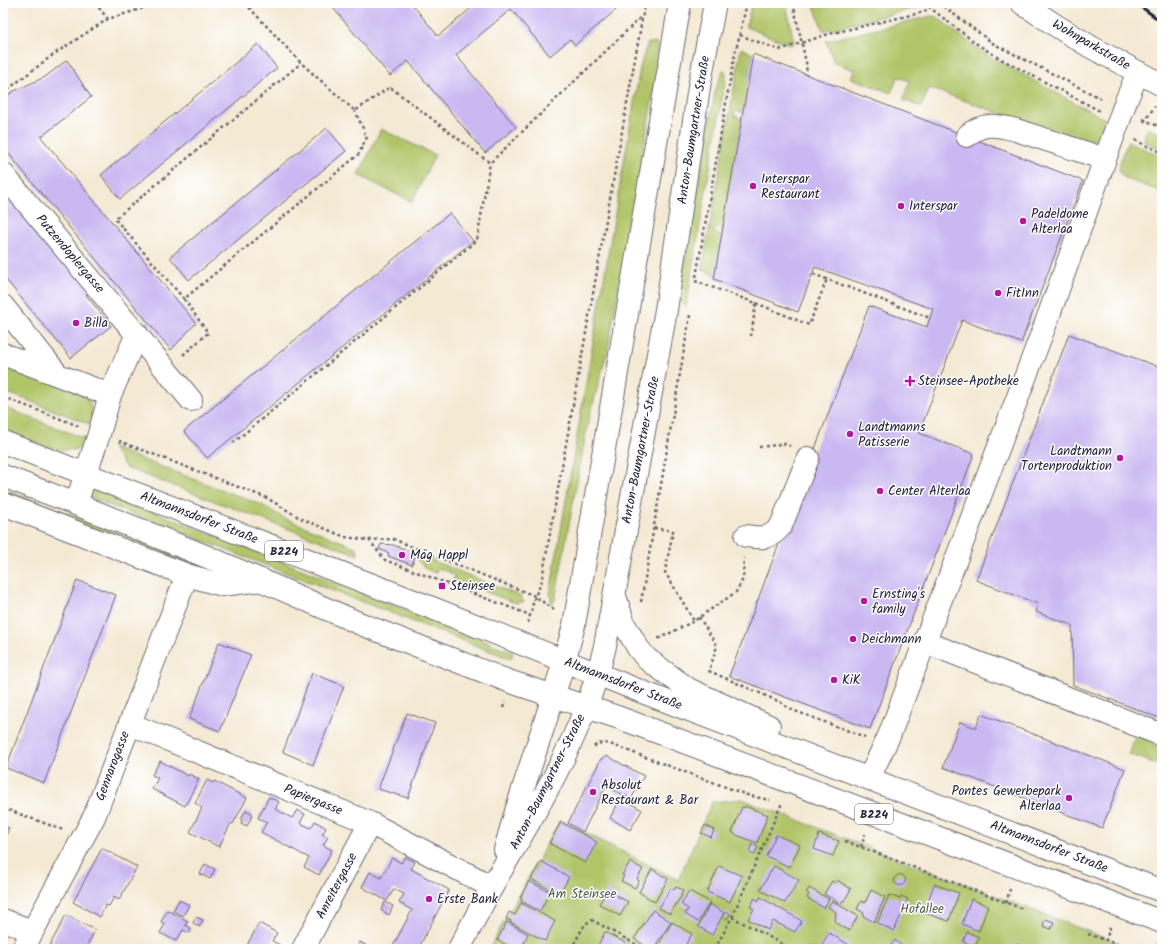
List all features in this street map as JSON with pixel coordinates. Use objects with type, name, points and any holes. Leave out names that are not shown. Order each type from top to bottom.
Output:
[{"type":"main road","name":"Anton-Baumgartner-Straße","points":[[495,881],[553,695],[565,662],[576,618],[680,3]]},
{"type":"main road","name":"Anton-Baumgartner-Straße","points":[[459,949],[495,881],[528,826],[570,744],[598,674],[605,646],[666,310],[699,87],[715,3]]},
{"type":"main road","name":"Wohnparkstraße","points":[[1022,3],[1074,36],[1138,72],[1159,94]]},
{"type":"main road","points":[[869,778],[885,745],[925,642],[1047,320],[1120,115],[1138,72]]},
{"type":"main road","points":[[967,136],[980,127],[991,125],[1003,126],[1105,160]]},
{"type":"main road","name":"Putzendoplergasse","points":[[3,174],[191,400]]},
{"type":"main road","points":[[3,306],[59,376]]},
{"type":"main road","points":[[76,504],[110,395],[137,334]]},
{"type":"main road","points":[[3,354],[110,395]]},
{"type":"main road","name":"Altmannsdorfer Straße","points":[[3,442],[645,693],[1162,891]]},
{"type":"main road","points":[[746,536],[764,538],[775,534],[781,526],[808,458]]},
{"type":"main road","name":"B224","points":[[3,476],[215,560],[361,624],[511,682],[553,695],[777,777],[1162,922]]},
{"type":"main road","points":[[3,504],[187,575],[222,585],[262,580]]},
{"type":"main road","name":"Gennarogasse","points":[[28,940],[94,817],[187,575]]},
{"type":"main road","points":[[614,593],[624,624],[638,648],[647,659],[688,689],[796,738],[813,757]]},
{"type":"main road","points":[[925,642],[1162,735]]},
{"type":"main road","name":"Papiergasse","points":[[130,724],[370,823],[495,881]]},
{"type":"main road","name":"Anreitergasse","points":[[303,949],[370,823]]},
{"type":"main road","points":[[3,920],[28,940]]},
{"type":"path","points":[[95,3],[108,19]]},
{"type":"path","points":[[3,93],[54,54],[108,19],[160,3]]},
{"type":"path","points":[[184,299],[358,155],[367,137],[355,111],[301,63],[245,3]]},
{"type":"path","points":[[3,397],[267,498],[300,518],[345,537],[368,540],[392,539],[535,596],[542,584],[645,3]]},
{"type":"path","points":[[793,3],[807,67],[805,74]]},
{"type":"path","points":[[923,3],[998,58],[1082,102],[1120,115],[1145,120],[1162,128]]},
{"type":"path","points":[[940,3],[994,44],[1120,115],[1139,130]]},
{"type":"path","points":[[740,35],[779,50],[829,34],[924,12],[929,7]]},
{"type":"path","points":[[233,443],[477,240],[490,163],[642,15]]},
{"type":"path","points":[[166,370],[208,333],[184,299],[115,219],[301,63]]},
{"type":"path","points":[[355,111],[390,87],[490,163]]},
{"type":"path","points":[[1159,94],[1135,140],[1162,153]]},
{"type":"path","points":[[813,274],[930,318]]},
{"type":"path","points":[[695,281],[756,303],[809,325],[827,279]]},
{"type":"path","points":[[751,336],[756,303]]},
{"type":"path","points":[[654,528],[673,531],[665,572],[694,621]]},
{"type":"path","points":[[666,636],[694,621],[736,592],[743,579],[746,536]]},
{"type":"path","points":[[368,540],[384,560],[530,615]]},
{"type":"path","points":[[699,617],[717,646],[710,671],[780,702],[795,711],[885,745]]},
{"type":"path","points":[[590,751],[596,745],[603,743],[610,744]]},
{"type":"path","points":[[715,949],[732,917],[782,803]]},
{"type":"path","points":[[3,808],[83,837]]},
{"type":"path","points":[[861,847],[865,834]]},
{"type":"path","points":[[845,841],[1023,909]]},
{"type":"path","points":[[1006,903],[1010,889]]},
{"type":"path","points":[[732,917],[792,949]]},
{"type":"path","points":[[571,949],[585,924],[592,920],[644,949]]},
{"type":"path","points":[[1106,940],[1110,927]]},
{"type":"path","points":[[1088,934],[1128,949]]},
{"type":"green space","points":[[752,3],[786,3],[794,43],[791,45],[746,27]]},
{"type":"green space","points":[[813,3],[915,3],[920,7],[824,31]]},
{"type":"green space","points":[[931,16],[937,17],[987,55],[1105,119],[1104,128],[1100,136],[1094,140],[1078,141],[929,88],[921,107],[903,100],[910,81],[898,77],[891,93],[851,78],[854,70],[834,62],[826,41]]},
{"type":"green space","points":[[648,43],[657,43],[658,67],[608,349],[588,422],[555,600],[552,605],[550,594],[640,68]]},
{"type":"green space","points":[[741,48],[753,54],[744,113],[736,110],[734,115],[742,119],[723,231],[716,228],[714,233],[722,236],[716,275],[702,270]]},
{"type":"green space","points":[[724,70],[726,76],[686,306],[681,303],[679,294],[715,91]]},
{"type":"green space","points":[[1148,128],[1162,135],[1162,150],[1145,142],[1144,136]]},
{"type":"green space","points":[[381,129],[435,155],[412,202],[358,175]]},
{"type":"green space","points":[[1128,141],[1162,157],[1162,188],[1160,191],[1126,179],[1121,174],[1119,169],[1120,162]]},
{"type":"green space","points":[[3,364],[86,395],[92,414],[92,425],[3,391]]},
{"type":"green space","points":[[3,407],[86,439],[82,448],[62,450],[52,448],[32,442],[3,430]]},
{"type":"green space","points":[[112,448],[262,505],[284,518],[357,548],[358,555],[126,468]]},
{"type":"green space","points":[[91,487],[513,652],[511,659],[88,497]]},
{"type":"green space","points":[[3,489],[216,570],[217,576],[3,495]]},
{"type":"green space","points":[[419,555],[520,596],[524,602],[516,603],[453,580],[455,575],[438,568],[435,573],[426,569],[417,560]]},
{"type":"green space","points":[[1136,734],[1155,744],[1157,749],[1156,764],[1129,754]]},
{"type":"green space","points":[[742,799],[1134,949],[489,949],[560,820],[678,880],[712,802]]},
{"type":"building","points":[[329,3],[411,3],[438,36],[477,3],[624,3],[575,45],[570,39],[550,56],[511,9],[456,55],[516,127],[485,153],[408,61],[390,76]]},
{"type":"building","points":[[258,44],[277,68],[120,199],[101,175]]},
{"type":"building","points":[[753,54],[1083,181],[1021,343],[962,320],[919,433],[974,454],[870,729],[729,676],[869,306],[927,327],[933,309],[815,267],[798,312],[714,279]]},
{"type":"building","points":[[67,60],[91,97],[41,137],[196,323],[171,350],[3,147],[3,100],[12,92],[45,77]]},
{"type":"building","points":[[327,128],[346,151],[189,280],[170,257]]},
{"type":"building","points":[[3,185],[91,291],[86,295],[111,326],[71,358],[3,276]]},
{"type":"building","points":[[450,213],[473,241],[207,458],[184,431]]},
{"type":"building","points":[[1069,334],[1162,368],[1162,719],[1073,685],[1072,625],[1036,612],[1038,604],[976,580]]},
{"type":"building","name":"Mäg Happl","points":[[381,544],[393,545],[416,553],[412,565],[388,556],[389,553],[379,549]]},
{"type":"building","points":[[77,580],[116,595],[44,783],[6,768]]},
{"type":"building","points":[[219,642],[251,655],[220,731],[189,719]]},
{"type":"building","points":[[312,673],[344,686],[313,765],[283,752]]},
{"type":"building","points":[[407,713],[435,723],[408,798],[378,789]]},
{"type":"building","name":"Pontes Gewerbepark Alterlaa","points":[[981,714],[1125,769],[1102,828],[943,767],[960,722],[976,728]]},
{"type":"building","name":"Absolut Restaurant & Bar","points":[[607,756],[644,776],[631,799],[606,786],[583,832],[568,823],[601,759]]},
{"type":"building","points":[[160,761],[188,776],[189,774],[199,779],[185,806],[152,789],[158,778],[152,775]]},
{"type":"building","points":[[207,780],[213,783],[214,781],[247,798],[233,824],[231,823],[219,847],[190,832],[202,808],[195,803]]},
{"type":"building","points":[[269,797],[279,802],[275,809],[292,818],[297,810],[305,814],[300,823],[311,828],[315,821],[326,828],[322,834],[328,837],[323,845],[332,850],[319,875],[304,867],[309,858],[261,832],[267,822],[258,818]]},
{"type":"building","points":[[621,798],[642,810],[630,830],[610,818]]},
{"type":"building","points":[[745,806],[768,815],[757,843],[732,832],[742,807],[744,808]]},
{"type":"building","points":[[246,810],[253,814],[247,826],[241,823],[241,819]]},
{"type":"building","points":[[561,822],[597,842],[585,863],[549,843]]},
{"type":"building","points":[[705,825],[714,830],[711,837],[701,833]]},
{"type":"building","points":[[3,826],[9,828],[3,843]]},
{"type":"building","points":[[819,834],[839,841],[833,856],[814,849]]},
{"type":"building","points":[[776,835],[800,845],[790,867],[766,856]]},
{"type":"building","points":[[752,844],[758,847],[754,855],[749,852]]},
{"type":"building","points":[[102,848],[137,867],[119,900],[114,897],[109,906],[106,905],[100,917],[73,902]]},
{"type":"building","points":[[405,857],[415,862],[411,869],[449,890],[418,949],[399,949],[393,946],[412,910],[399,903],[404,894],[394,889],[387,901],[362,887],[370,872],[381,878],[392,858],[401,863]]},
{"type":"building","points":[[541,861],[569,877],[559,895],[531,879]]},
{"type":"building","points":[[630,862],[643,869],[637,879],[639,881],[635,888],[621,881],[624,876],[622,875]]},
{"type":"building","points":[[205,864],[215,869],[210,879],[200,874]]},
{"type":"building","points":[[719,866],[742,876],[730,902],[707,892]]},
{"type":"building","points":[[774,866],[799,880],[785,903],[760,890]]},
{"type":"building","points":[[652,869],[668,879],[655,902],[639,892]]},
{"type":"building","points":[[900,874],[904,876],[906,880],[904,884],[900,886],[896,884],[894,880],[896,876]]},
{"type":"building","points":[[837,880],[851,889],[841,904],[824,894],[832,881],[835,883]]},
{"type":"building","points":[[529,881],[550,892],[540,911],[521,901],[523,899],[520,898]]},
{"type":"building","points":[[934,884],[959,893],[949,921],[924,913]]},
{"type":"building","points":[[676,887],[683,890],[682,895],[670,914],[659,908],[671,888],[674,890]]},
{"type":"building","points":[[809,888],[829,899],[824,908],[807,898],[809,894],[806,892]]},
{"type":"building","points":[[608,889],[611,890],[610,892],[628,902],[620,916],[599,904]]},
{"type":"building","points":[[871,890],[885,897],[874,922],[863,916],[864,913],[857,909],[861,901],[865,903]]},
{"type":"building","points":[[689,891],[710,902],[698,922],[685,914],[688,909],[681,904]]},
{"type":"building","points":[[889,895],[900,899],[901,896],[908,899],[894,931],[877,923]]},
{"type":"building","points":[[760,897],[802,921],[795,932],[773,921],[768,930],[748,919],[754,909],[750,907],[755,898],[758,901]]},
{"type":"building","points":[[971,899],[988,906],[979,931],[962,924]]},
{"type":"building","points":[[179,900],[189,905],[183,916],[173,911]]},
{"type":"building","points":[[832,901],[858,916],[849,931],[835,922],[836,912],[828,907]]},
{"type":"building","points":[[385,902],[393,906],[389,915],[381,910]]},
{"type":"building","points":[[521,903],[555,921],[545,941],[506,919],[509,912],[515,915]]},
{"type":"building","points":[[710,904],[724,913],[712,935],[698,926]]},
{"type":"building","points":[[167,910],[188,921],[185,925],[191,928],[189,933],[183,930],[176,941],[160,933],[165,924],[161,922]]},
{"type":"building","points":[[653,910],[671,922],[653,949],[650,949],[634,939]]},
{"type":"building","points":[[727,911],[730,914],[727,919],[723,917]]},
{"type":"building","points":[[66,915],[95,930],[85,949],[52,949],[49,947]]},
{"type":"building","points":[[196,917],[203,920],[199,927],[193,923]]},
{"type":"building","points":[[1045,919],[1054,922],[1051,929],[1043,926]]},
{"type":"building","points":[[507,922],[528,934],[521,949],[515,949],[497,940]]},
{"type":"building","points":[[672,922],[692,934],[683,949],[656,949]]},
{"type":"building","points":[[259,923],[277,933],[272,941],[280,945],[278,949],[245,949]]},
{"type":"building","points":[[605,932],[626,943],[622,949],[596,949]]},
{"type":"building","points":[[967,932],[979,937],[975,947],[963,942]]},
{"type":"building","points":[[829,933],[851,946],[849,949],[819,949]]},
{"type":"building","points":[[895,940],[906,949],[888,949]]},
{"type":"building","points":[[360,942],[367,946],[365,949],[356,949]]},
{"type":"building","points":[[1016,944],[1030,949],[1014,949]]},
{"type":"railway","points":[[1136,3],[1162,22]]},
{"type":"place","name":"Interspar Restaurant","points":[[753,186]]},
{"type":"place","name":"Interspar","points":[[901,206]]},
{"type":"place","name":"Padeldome Alterlaa","points":[[1023,221]]},
{"type":"place","name":"FitInn","points":[[998,293]]},
{"type":"place","name":"Billa","points":[[76,323]]},
{"type":"place","name":"Steinsee-Apotheke","points":[[910,381]]},
{"type":"place","name":"Landtmanns Patisserie","points":[[850,434]]},
{"type":"place","name":"Landtmann Tortenproduktion","points":[[1120,458]]},
{"type":"place","name":"Center Alterlaa","points":[[880,491]]},
{"type":"place","name":"Mäg Happl","points":[[402,555]]},
{"type":"place","name":"Steinsee","points":[[442,586]]},
{"type":"place","name":"Ernsting's family","points":[[864,601]]},
{"type":"place","name":"Deichmann","points":[[853,639]]},
{"type":"place","name":"KiK","points":[[834,680]]},
{"type":"place","name":"Absolut Restaurant & Bar","points":[[593,792]]},
{"type":"place","name":"Pontes Gewerbepark Alterlaa","points":[[1069,798]]},
{"type":"place","name":"Erste Bank","points":[[429,899]]},
{"type":"park label","name":"Am Steinsee","points":[[582,894]]},
{"type":"park label","name":"Hofallee","points":[[922,909]]}]
